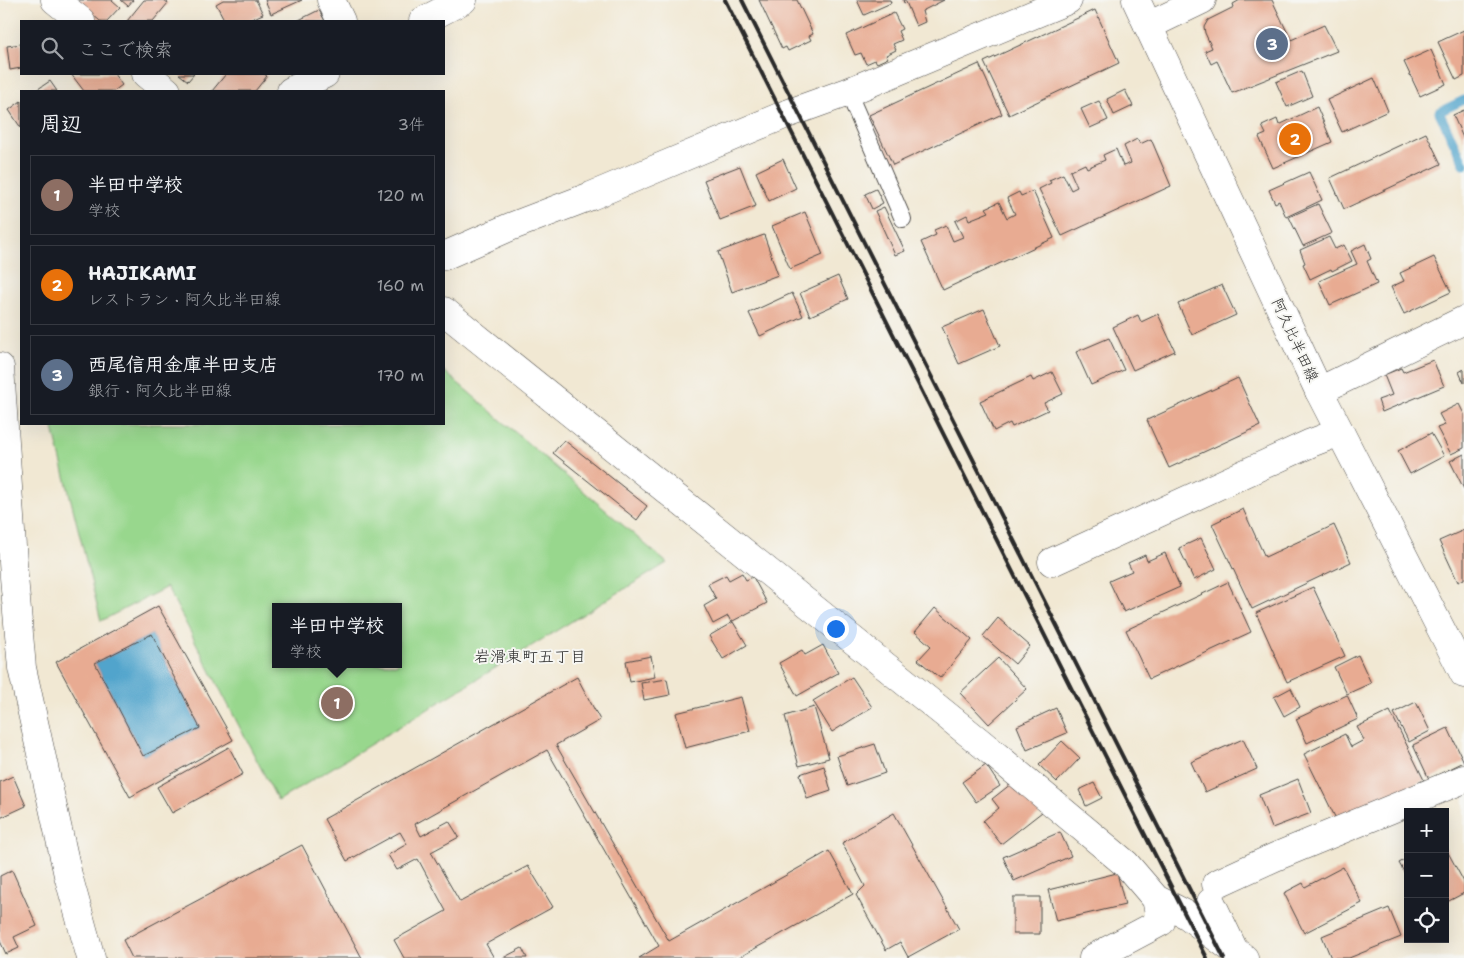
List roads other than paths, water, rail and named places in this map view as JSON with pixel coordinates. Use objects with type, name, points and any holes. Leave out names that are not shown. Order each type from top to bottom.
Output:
[{"type":"street","points":[[55,0],[80,20]]},
{"type":"street","points":[[331,0],[341,20]]},
{"type":"street","points":[[425,20],[463,0]]},
{"type":"street","points":[[445,256],[510,227],[591,196],[784,115],[848,92],[1068,0]]},
{"type":"street","name":"阿久比半田線","points":[[1136,0],[1319,390],[1464,674]]},
{"type":"street","points":[[1148,26],[1202,0]]},
{"type":"street","points":[[147,75],[166,90]]},
{"type":"street","points":[[293,90],[322,75]]},
{"type":"street","points":[[445,312],[981,743],[1126,864],[1156,899],[1186,915],[1239,954]]},
{"type":"street","points":[[1319,390],[1464,320]]},
{"type":"street","points":[[0,367],[14,577],[11,673],[91,958]]},
{"type":"street","points":[[1052,562],[1311,443],[1340,432]]},
{"type":"street","points":[[1239,954],[1214,893],[1275,857],[1464,780]]},
{"type":"street","points":[[1093,958],[1161,922],[1156,899]]},
{"type":"lane","points":[[848,92],[903,219]]},
{"type":"water","points":[[152,634],[200,728],[143,756],[95,663]]},
{"type":"waterway","points":[[1464,100],[1439,112],[1464,164]]},
{"type":"railway","points":[[725,0],[1207,958]]},
{"type":"railway","points":[[742,0],[1224,958]]},
{"type":"place","name":"西尾信用金庫半田支店","points":[[1272,44]]},
{"type":"place","name":"HAJIKAMI","points":[[1295,139]]},
{"type":"place","name":"半田中学校","points":[[337,703]]},
{"type":"district","name":"岩滑東町五丁目","points":[[530,656]]}]
